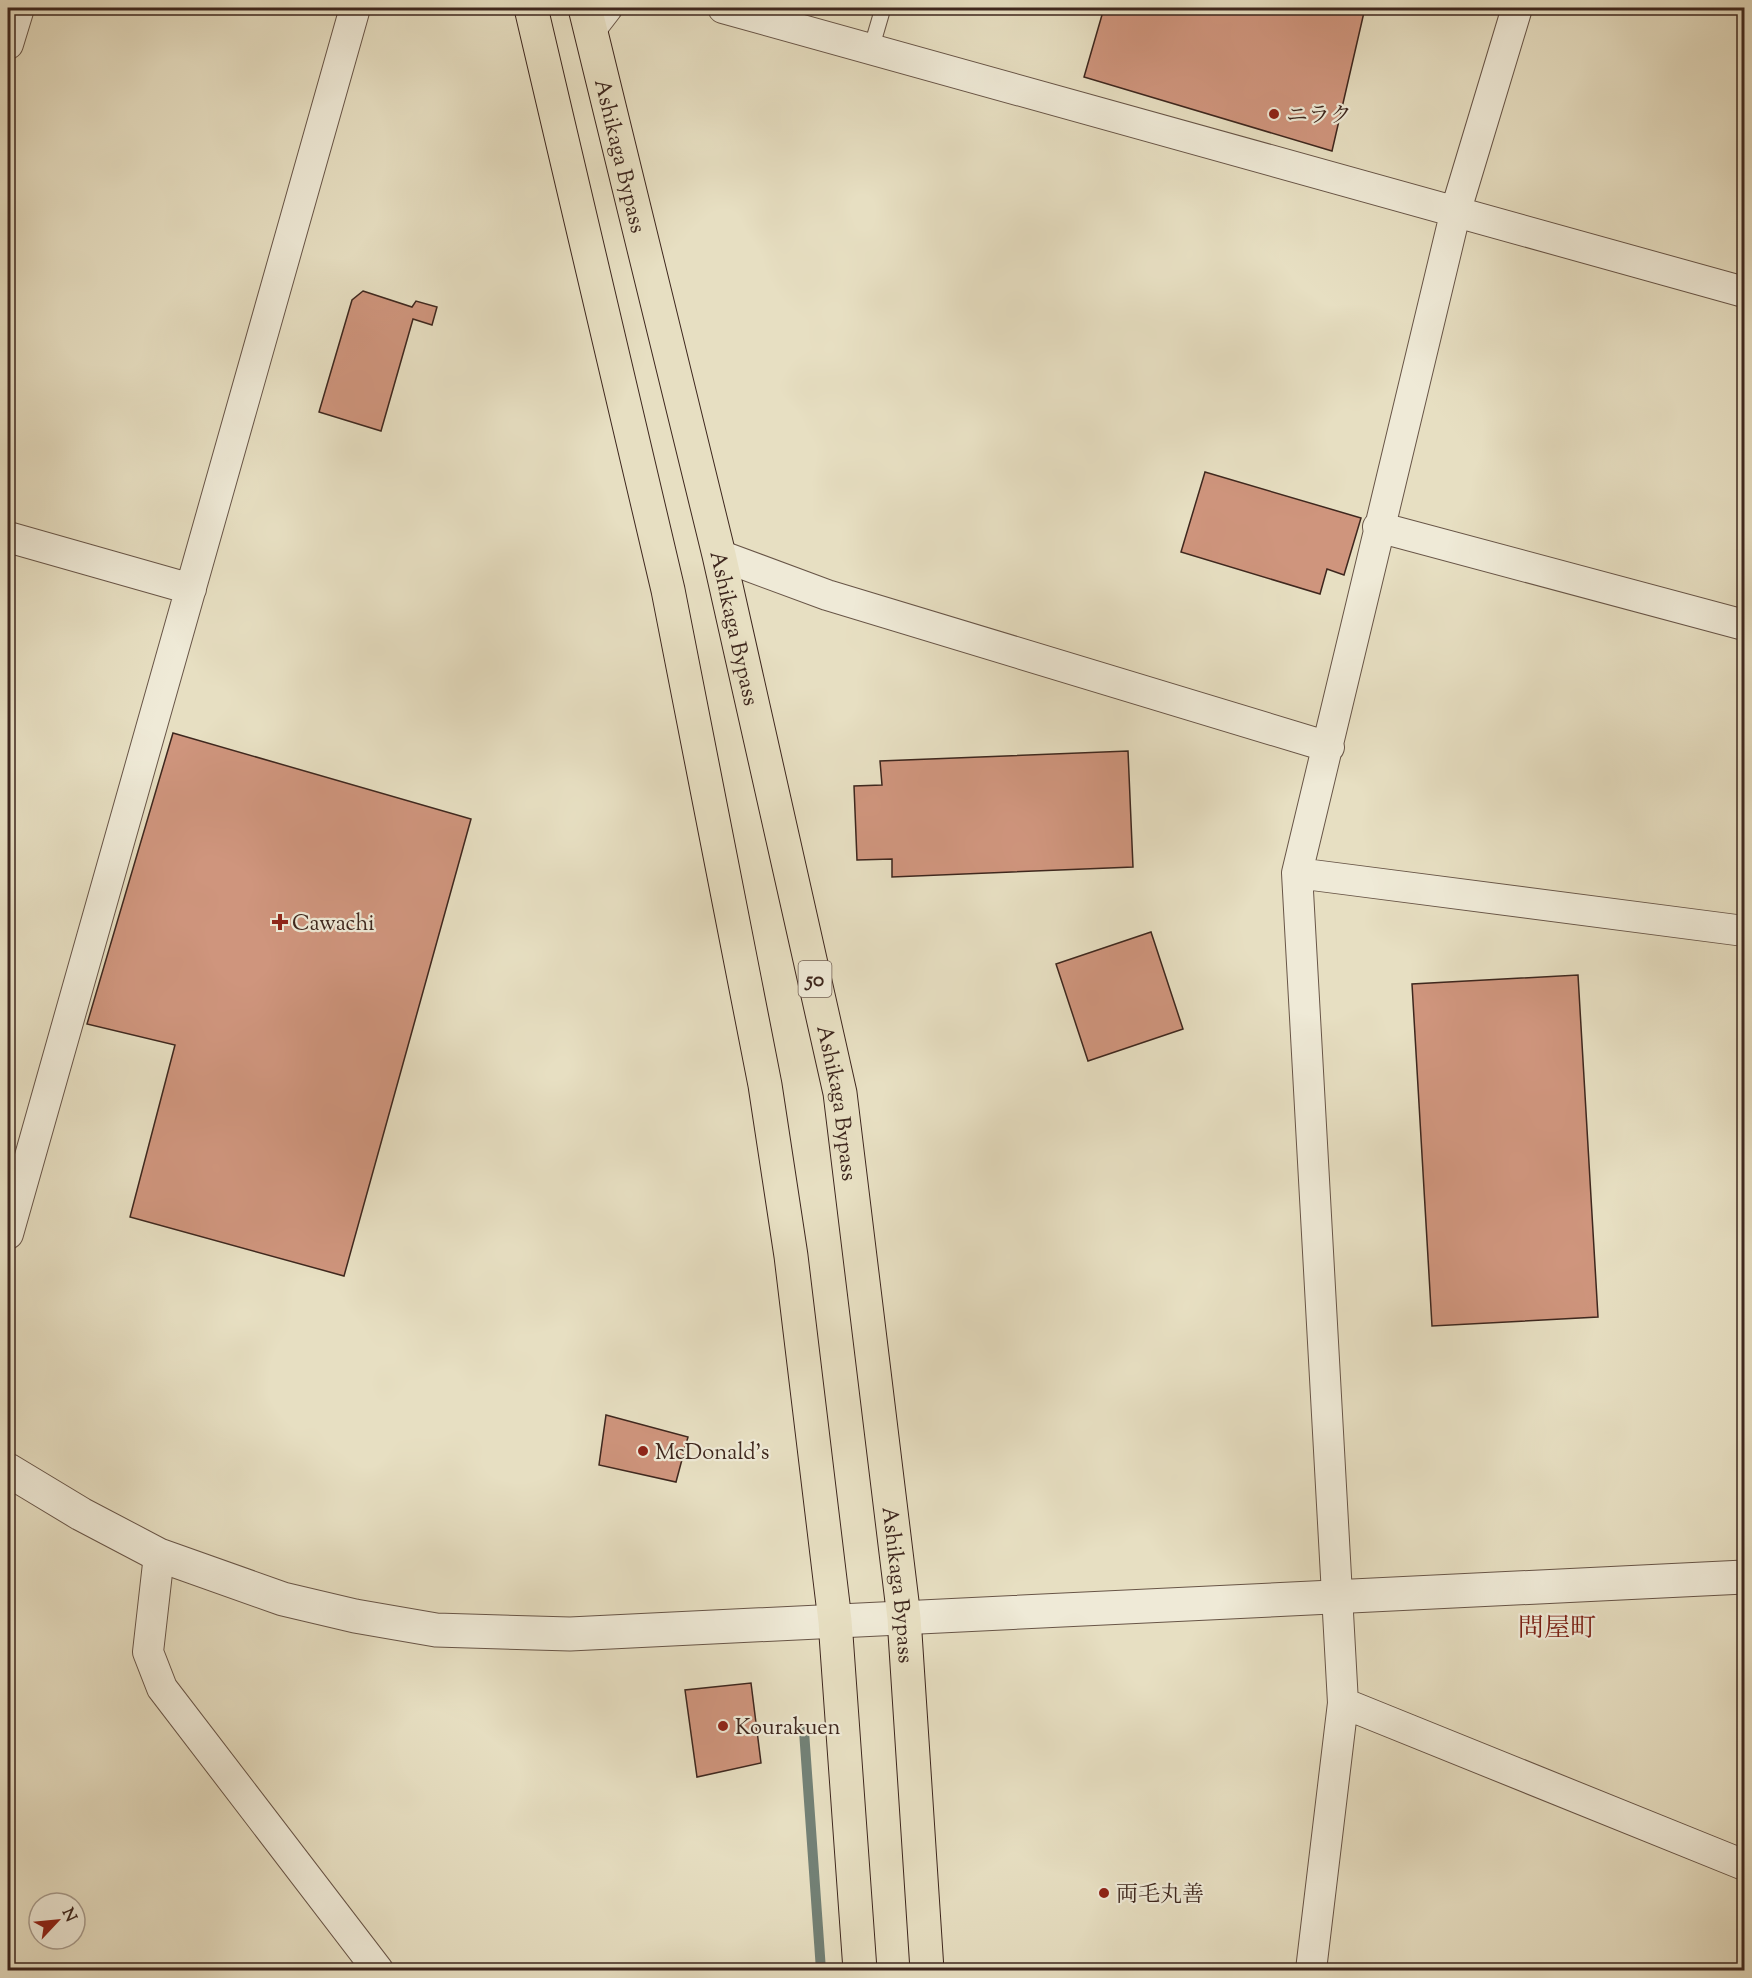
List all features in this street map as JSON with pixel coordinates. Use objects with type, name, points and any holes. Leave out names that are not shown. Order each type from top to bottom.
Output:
[{"type":"highway","points":[[531,8],[668,590],[765,1085],[791,1256],[835,1621],[860,1971]]},
{"type":"highway","name":"Ashikaga Bypass","points":[[594,15],[719,555],[840,1094],[904,1618],[927,1971]]},
{"type":"street","points":[[8,44],[19,8]]},
{"type":"street","points":[[8,1234],[14,1180],[191,589],[355,8]]},
{"type":"street","points":[[723,8],[1456,210],[1744,292]]},
{"type":"street","points":[[1311,1971],[1343,1703],[1335,1596],[1297,873],[1329,747],[1378,527],[1456,210],[1517,8]]},
{"type":"street","points":[[1378,527],[1744,625]]},
{"type":"street","points":[[8,537],[191,589]]},
{"type":"street","points":[[719,555],[827,595],[1329,747]]},
{"type":"street","points":[[1297,873],[1744,932]]},
{"type":"street","points":[[8,1470],[81,1514],[159,1555],[283,1599],[355,1616],[436,1630],[570,1634],[1744,1577]]},
{"type":"street","points":[[159,1555],[148,1652],[162,1688],[378,1971]]},
{"type":"street","points":[[1343,1703],[1744,1865]]},
{"type":"lane","points":[[872,49],[883,8]]},
{"type":"building","name":"ニラク","points":[[1104,8],[1365,8],[1332,151],[1084,77]]},
{"type":"building","points":[[363,291],[412,307],[416,301],[437,307],[432,325],[413,319],[381,431],[319,412],[352,300]]},
{"type":"building","points":[[1205,472],[1361,518],[1344,575],[1327,569],[1320,594],[1181,552]]},
{"type":"building","name":"Cawachi","points":[[173,733],[471,819],[344,1276],[130,1217],[175,1045],[87,1024]]},
{"type":"building","points":[[1128,751],[1133,867],[892,877],[892,859],[857,860],[854,786],[882,785],[880,761]]},
{"type":"building","points":[[1151,932],[1183,1029],[1088,1061],[1056,964]]},
{"type":"building","points":[[1578,975],[1598,1317],[1432,1326],[1412,984]]},
{"type":"building","name":"McDonald's","points":[[606,1415],[688,1437],[676,1482],[599,1465]]},
{"type":"building","name":"Kourakuen","points":[[751,1683],[761,1763],[697,1777],[685,1690]]},
{"type":"waterway","points":[[804,1731],[821,1970]]},
{"type":"place","name":"ニラク","points":[[1274,114]]},
{"type":"place","name":"Cawachi","points":[[280,922]]},
{"type":"place","name":"McDonald's","points":[[643,1451]]},
{"type":"place","name":"Kourakuen","points":[[723,1726]]},
{"type":"place","name":"両毛丸善","points":[[1104,1893]]},
{"type":"district","name":"問屋町","points":[[1557,1627]]}]
